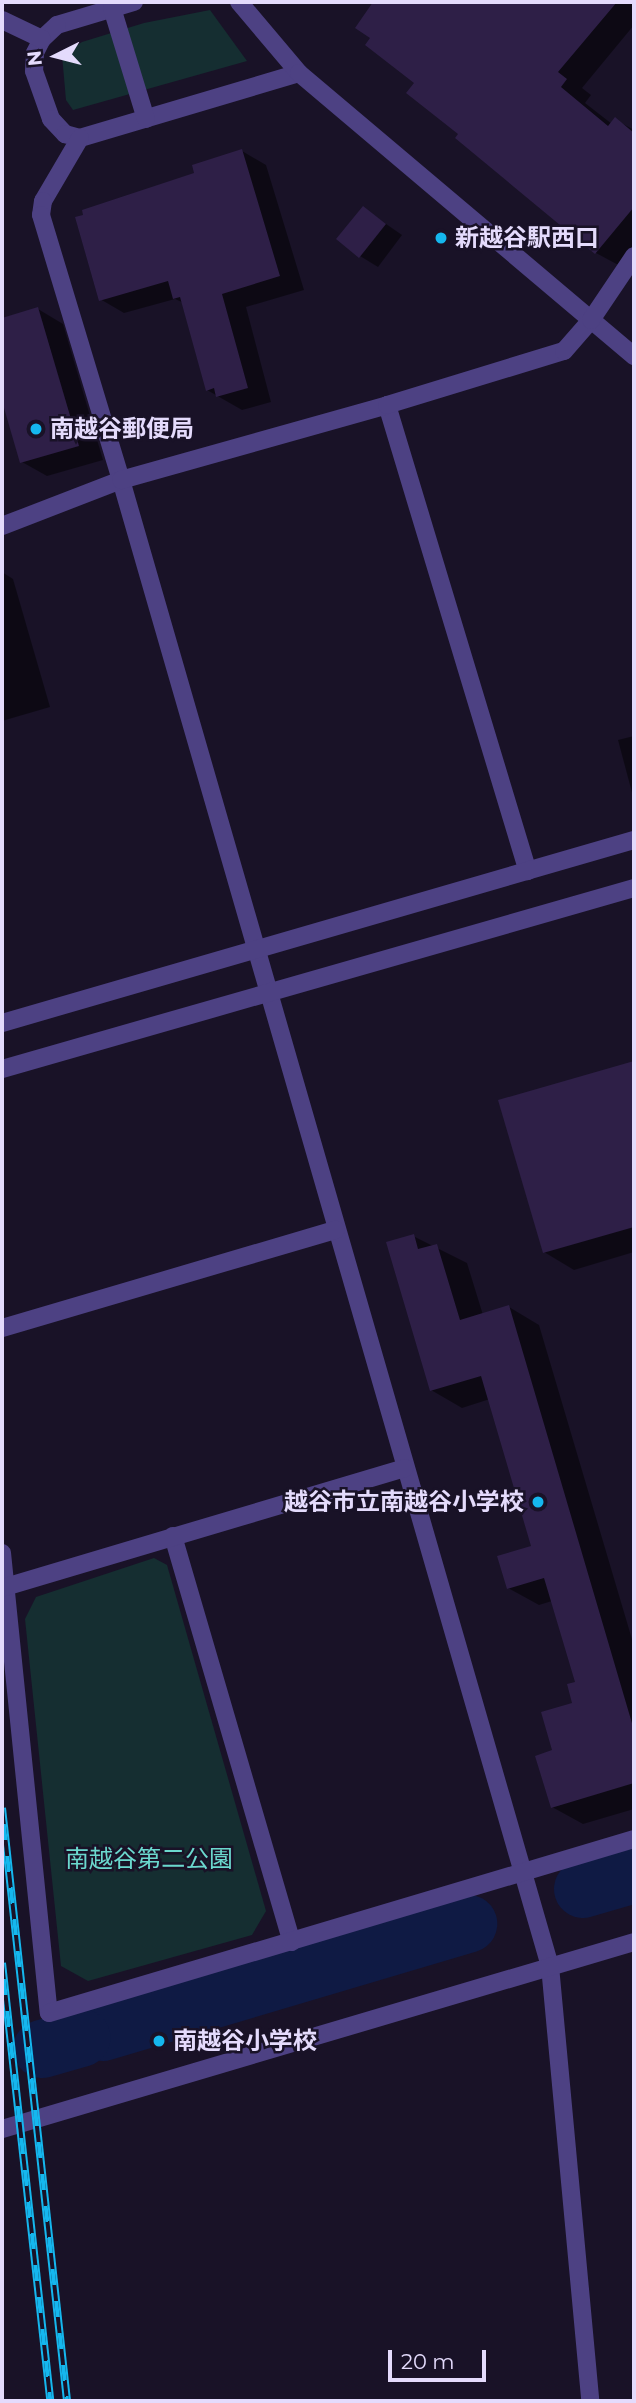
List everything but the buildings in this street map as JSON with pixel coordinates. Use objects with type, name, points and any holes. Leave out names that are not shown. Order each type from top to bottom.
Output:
[{"type":"street","points":[[134,2],[57,25],[42,39],[34,53],[34,71],[51,119],[65,134],[80,138],[299,73]]},
{"type":"street","points":[[239,2],[299,73],[634,356]]},
{"type":"street","points":[[112,8],[146,119]]},
{"type":"street","points":[[2,20],[42,39]]},
{"type":"street","points":[[80,138],[43,201],[41,215],[121,480],[404,1468],[550,1966],[590,2401]]},
{"type":"street","points":[[2,526],[121,480],[387,405],[564,351],[592,320],[634,256]]},
{"type":"street","points":[[387,405],[528,871]]},
{"type":"street","points":[[2,1024],[634,840]]},
{"type":"street","points":[[2,1069],[634,888]]},
{"type":"street","points":[[2,1328],[336,1230]]},
{"type":"street","points":[[4,1587],[404,1468]]},
{"type":"street","points":[[173,1536],[292,1942]]},
{"type":"street","points":[[2,1553],[49,2013],[634,1839]]},
{"type":"street","points":[[2,2129],[634,1942]]},
{"type":"green space","points":[[210,10],[247,61],[73,110],[66,100],[62,55],[82,42],[144,23]]},
{"type":"green space","name":"南越谷第二公園","points":[[154,1558],[167,1565],[266,1911],[252,1935],[88,1981],[61,1966],[25,1619],[36,1597]]},
{"type":"waterway","points":[[583,1889],[634,1874]]},
{"type":"waterway","points":[[103,2032],[468,1924]]},
{"type":"waterway","points":[[42,2049],[81,2038]]},
{"type":"railway","points":[[2,1808],[67,2401]]},
{"type":"railway","points":[[2,1963],[50,2401]]},
{"type":"place","name":"新越谷駅西口","points":[[441,238]]},
{"type":"place","name":"南越谷郵便局","points":[[36,429]]},
{"type":"place","name":"越谷市立南越谷小学校","points":[[538,1502]]},
{"type":"place","name":"南越谷小学校","points":[[159,2041]]}]
